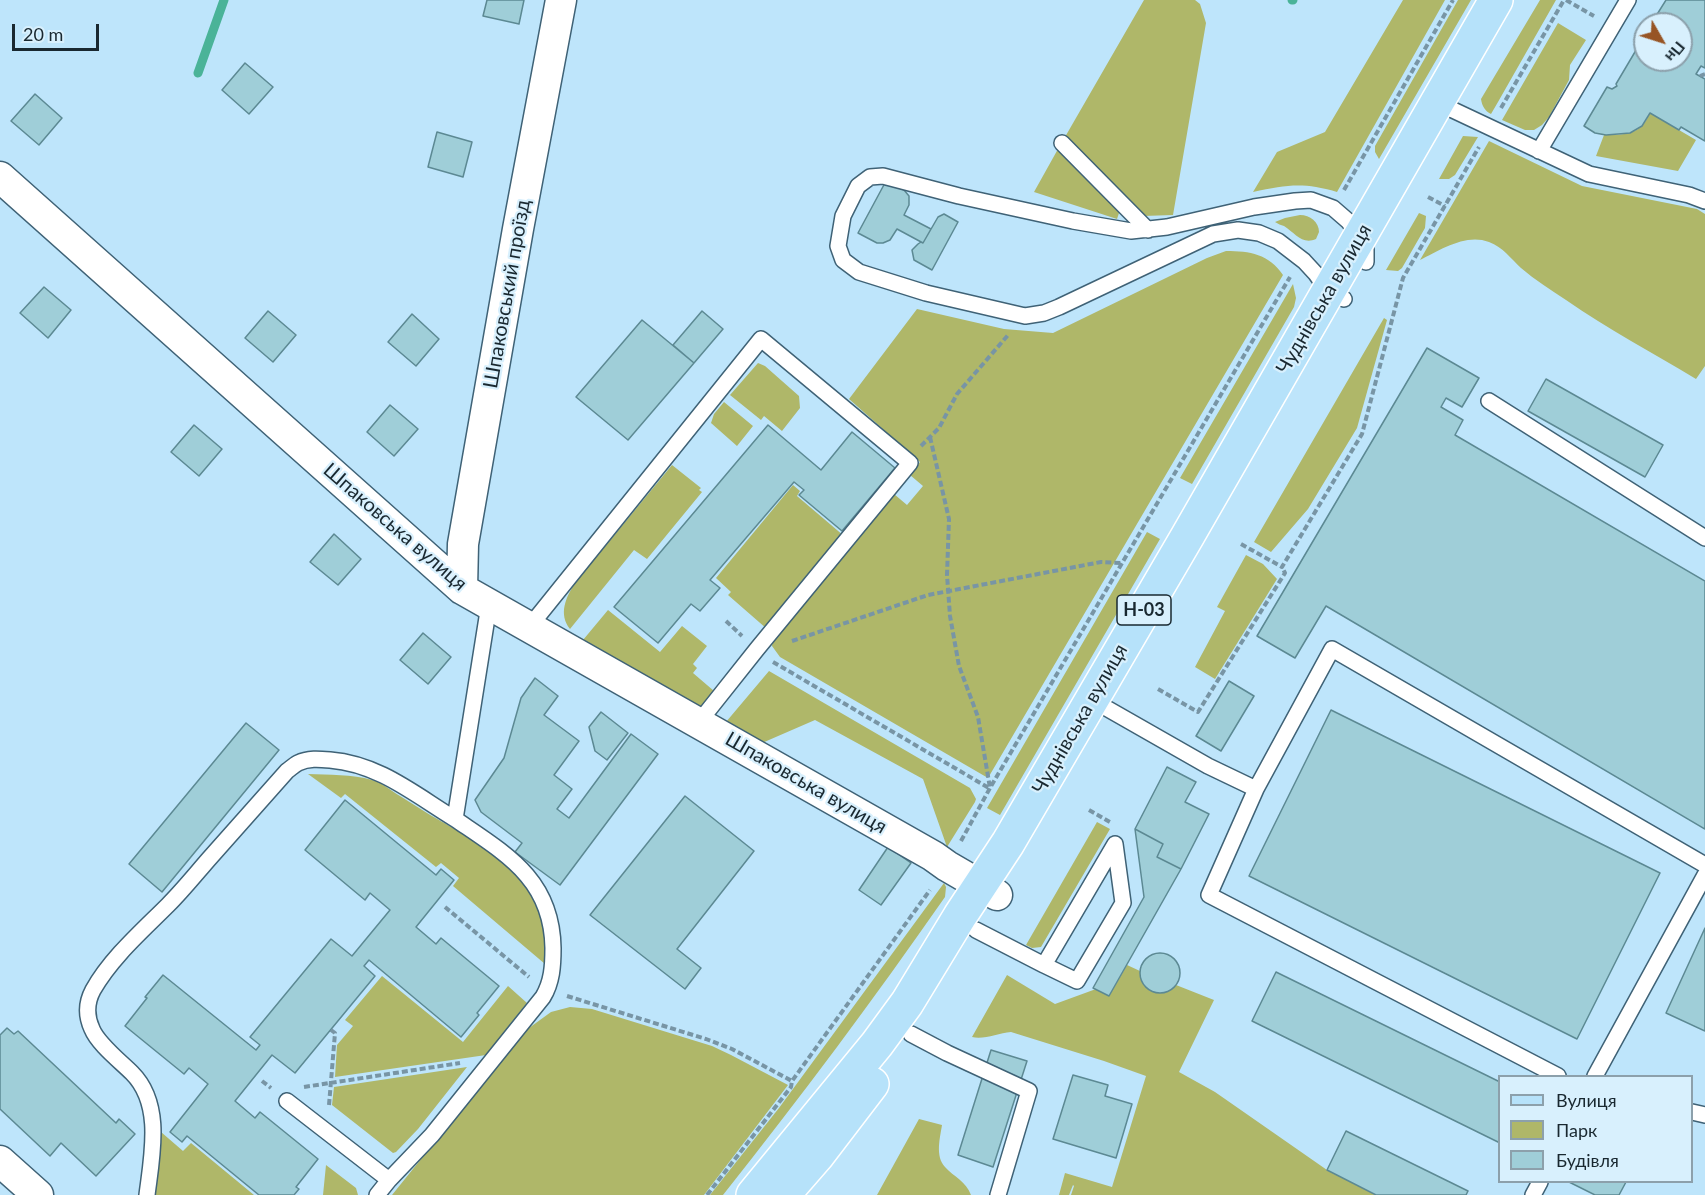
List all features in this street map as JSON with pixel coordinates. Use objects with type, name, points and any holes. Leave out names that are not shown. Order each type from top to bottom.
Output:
[{"type":"main road","name":"Чуднівська вулиця","points":[[783,1195],[817,1156],[911,1034],[976,930],[1008,843],[1181,547],[1363,249],[1496,0]]},
{"type":"main road","name":"Чуднівська вулиця","points":[[1363,249],[1453,110],[1517,0]]},
{"type":"main road","name":"Чуднівська вулиця","points":[[753,1195],[883,1036],[907,1003],[960,916],[989,891],[1108,709],[1336,295]]},
{"type":"street","name":"Шпаковський проїзд","points":[[462,589],[464,543],[516,241],[561,0]]},
{"type":"street","name":"Шпаковська вулиця","points":[[0,177],[462,589],[699,722],[833,805],[933,856],[989,891]]},
{"type":"street","points":[[0,1161],[38,1195]]},
{"type":"lane","points":[[1539,151],[1628,0]]},
{"type":"lane","points":[[1453,110],[1589,174],[1689,195],[1705,201]]},
{"type":"lane","points":[[1062,143],[1148,230]]},
{"type":"lane","points":[[1336,295],[1304,261],[1278,241],[1259,233],[1238,230],[1213,234],[1059,307],[1044,313],[1025,316],[926,293],[859,272],[843,260],[838,246],[843,216],[858,186],[870,177],[883,176],[959,196],[1131,231],[1167,227],[1254,207],[1311,200],[1333,208],[1348,221],[1363,249]]},
{"type":"lane","points":[[1114,229],[1126,226],[1129,221],[1126,207]]},
{"type":"lane","points":[[530,626],[760,339],[910,463],[699,722]]},
{"type":"lane","points":[[1488,401],[1705,537]]},
{"type":"lane","points":[[455,819],[489,605]]},
{"type":"lane","points":[[1553,1075],[1209,895],[1256,789],[1332,649],[1705,865]]},
{"type":"lane","points":[[1108,709],[1208,766],[1256,789]]},
{"type":"lane","points":[[147,1195],[152,1121],[146,1090],[93,1033],[88,1021],[86,1006],[92,991],[105,973],[146,925],[169,904],[287,771],[298,763],[316,759],[339,761],[368,768],[396,782],[502,852],[540,892],[550,921],[553,941],[553,966],[547,992],[432,1135],[377,1195]]},
{"type":"lane","points":[[976,930],[1044,965],[1077,981],[1123,903],[1115,844],[1044,965]]},
{"type":"lane","points":[[1596,1075],[1705,875]]},
{"type":"lane","points":[[911,1034],[1029,1091],[998,1195]]},
{"type":"lane","points":[[287,1101],[389,1180]]},
{"type":"path","points":[[1343,192],[1453,0]]},
{"type":"path","points":[[1496,117],[1565,0],[1588,13]]},
{"type":"path","points":[[1282,567],[1362,434],[1404,278],[1484,138]]},
{"type":"path","points":[[1428,197],[1445,206]]},
{"type":"path","points":[[707,1195],[791,1087],[792,1082],[947,866],[990,788],[1290,276]]},
{"type":"path","points":[[910,463],[919,448],[939,428],[957,394],[1025,316]]},
{"type":"path","points":[[930,437],[949,519],[947,575],[950,616],[959,666],[978,717],[990,788]]},
{"type":"path","points":[[1158,689],[1198,712],[1285,573],[1282,567],[1241,544]]},
{"type":"path","points":[[759,650],[928,595],[1101,562],[1123,562]]},
{"type":"path","points":[[726,621],[774,663],[990,788]]},
{"type":"path","points":[[445,907],[547,992],[574,997],[706,1039],[732,1049],[792,1082]]},
{"type":"path","points":[[327,1132],[335,1034],[331,1030]]},
{"type":"path","points":[[297,1088],[494,1058]]},
{"type":"green space","points":[[1144,0],[1195,0],[1200,4],[1206,23],[1173,215],[1143,216],[1065,137]]},
{"type":"green space","points":[[1403,0],[1445,0],[1337,192],[1295,186],[1253,192],[1277,152],[1325,132]]},
{"type":"green space","points":[[1458,0],[1471,0],[1379,159],[1375,146]]},
{"type":"green space","points":[[1540,0],[1556,0],[1491,114],[1484,108],[1481,99]]},
{"type":"green space","points":[[1558,23],[1586,40],[1570,65],[1569,80],[1549,117],[1534,130],[1525,130],[1502,120]]},
{"type":"green space","points":[[1650,113],[1696,140],[1678,171],[1596,156],[1604,135],[1634,131],[1643,125]]},
{"type":"green space","points":[[1463,136],[1478,137],[1455,175],[1449,179],[1439,179]]},
{"type":"green space","points":[[1489,141],[1582,186],[1697,209],[1705,214],[1705,366],[1696,379],[1582,311],[1532,277],[1494,244],[1480,240],[1462,241],[1420,260]]},
{"type":"green space","points":[[1058,149],[1120,210],[1117,219],[1034,192]]},
{"type":"green space","points":[[1419,213],[1426,216],[1425,228],[1402,268],[1398,271],[1386,270]]},
{"type":"green space","points":[[1300,215],[1307,216],[1316,222],[1319,232],[1316,239],[1303,239],[1275,222]]},
{"type":"green space","points":[[1226,251],[1258,255],[1272,262],[1283,275],[988,778],[780,657],[772,646],[773,638],[894,494],[907,505],[923,486],[910,475],[920,462],[849,399],[917,309],[1004,329],[1053,333],[1207,258]]},
{"type":"green space","points":[[1293,284],[1296,298],[1294,307],[1192,484],[1180,478]]},
{"type":"green space","points":[[1384,318],[1387,320],[1357,428],[1308,509],[1271,552],[1254,542]]},
{"type":"green space","points":[[758,363],[765,366],[799,396],[800,408],[782,431],[764,416],[761,420],[730,395]]},
{"type":"green space","points":[[724,402],[753,426],[737,446],[711,423],[714,414]]},
{"type":"green space","points":[[672,465],[701,488],[699,490],[702,492],[647,559],[634,550],[570,629],[564,612],[566,600],[575,583]]},
{"type":"green space","points":[[793,485],[800,491],[797,496],[844,536],[767,629],[728,595],[731,592],[716,578]]},
{"type":"green space","points":[[1147,532],[1160,539],[1000,815],[987,808]]},
{"type":"green space","points":[[1246,555],[1263,564],[1277,579],[1215,679],[1195,667],[1225,611],[1217,607]]},
{"type":"green space","points":[[608,610],[660,652],[682,626],[707,646],[693,664],[697,668],[693,673],[714,691],[702,708],[583,640]]},
{"type":"green space","points":[[769,671],[970,788],[976,799],[975,802],[947,847],[923,779],[815,720],[762,743],[726,722]]},
{"type":"green space","points":[[308,774],[348,776],[376,781],[507,864],[532,891],[539,905],[545,934],[545,964],[453,886],[459,878],[441,863],[436,867],[345,794],[341,798]]},
{"type":"green space","points":[[1097,822],[1110,829],[1041,947],[1032,948],[1026,945]]},
{"type":"green space","points":[[944,883],[945,897],[836,1048],[723,1195],[710,1195],[779,1108]]},
{"type":"green space","points":[[1127,965],[1140,971],[1144,984],[1153,992],[1164,992],[1176,985],[1214,1000],[1179,1072],[1215,1092],[1327,1170],[1376,1195],[1071,1195],[1073,1185],[1069,1195],[1059,1195],[1065,1173],[1112,1187],[1146,1076],[1011,1032],[981,1038],[972,1037],[1007,975],[1055,1004],[1096,989],[1109,996]]},
{"type":"green space","points":[[382,976],[463,1042],[508,986],[527,1003],[486,1055],[335,1077],[337,1045],[353,1026],[345,1020]]},
{"type":"green space","points":[[570,1007],[592,1009],[712,1046],[788,1085],[704,1195],[392,1195],[529,1028],[551,1012]]},
{"type":"green space","points":[[467,1067],[418,1129],[393,1153],[332,1105],[334,1087]]},
{"type":"green space","points":[[919,1119],[942,1125],[939,1147],[942,1163],[966,1186],[971,1195],[877,1195]]},
{"type":"green space","points":[[161,1132],[183,1151],[191,1143],[254,1195],[153,1195]]},
{"type":"green space","points":[[326,1165],[356,1188],[358,1195],[323,1195]]},
{"type":"building","points":[[487,0],[524,0],[519,24],[483,16]]},
{"type":"building","points":[[1666,0],[1705,0],[1705,68],[1701,66],[1696,74],[1705,79],[1705,141],[1681,127],[1679,130],[1650,113],[1642,126],[1630,133],[1606,135],[1595,133],[1584,126],[1607,87],[1612,89],[1617,86],[1616,84],[1633,55],[1633,72],[1693,72],[1693,12],[1658,12]]},
{"type":"building","points":[[245,63],[273,87],[249,114],[222,90]]},
{"type":"building","points":[[35,94],[62,118],[39,145],[11,121]]},
{"type":"building","points":[[437,132],[472,142],[463,177],[428,167]]},
{"type":"building","points":[[886,181],[904,190],[909,196],[909,205],[904,215],[931,229],[923,243],[897,229],[890,240],[883,243],[877,243],[858,233]]},
{"type":"building","points":[[944,214],[958,222],[932,270],[914,260],[912,250],[921,242],[923,243],[938,217]]},
{"type":"building","points":[[44,287],[71,310],[48,338],[20,313]]},
{"type":"building","points":[[268,311],[296,335],[273,362],[245,338]]},
{"type":"building","points":[[702,311],[723,329],[694,363],[673,345]]},
{"type":"building","points":[[412,314],[439,339],[416,366],[388,342]]},
{"type":"building","points":[[642,320],[694,363],[628,440],[576,397]]},
{"type":"building","points":[[1427,348],[1479,378],[1462,407],[1446,398],[1441,407],[1463,420],[1455,435],[1705,581],[1705,829],[1326,606],[1295,658],[1257,636]]},
{"type":"building","points":[[1546,379],[1663,445],[1645,477],[1528,411]]},
{"type":"building","points":[[390,405],[418,429],[394,456],[367,432]]},
{"type":"building","points":[[194,425],[222,449],[199,476],[171,452]]},
{"type":"building","points":[[768,425],[821,470],[852,432],[895,468],[842,531],[799,495],[804,490],[794,482],[710,580],[720,588],[700,611],[691,604],[658,643],[614,607]]},
{"type":"building","points":[[334,534],[361,559],[338,585],[310,562]]},
{"type":"building","points":[[423,633],[451,657],[428,684],[400,660]]},
{"type":"building","points":[[535,678],[558,696],[544,715],[579,741],[554,775],[572,789],[557,809],[569,818],[631,734],[658,754],[560,885],[515,852],[522,843],[481,812],[475,800],[504,758],[521,698]]},
{"type":"building","points":[[1229,681],[1254,696],[1221,751],[1196,736]]},
{"type":"building","points":[[1331,710],[1660,873],[1577,1039],[1249,876]]},
{"type":"building","points":[[601,712],[628,733],[607,760],[595,751],[589,727]]},
{"type":"building","points":[[246,723],[279,750],[162,892],[129,864]]},
{"type":"building","points":[[1167,767],[1196,782],[1185,802],[1209,814],[1181,869],[1157,857],[1163,844],[1135,829]]},
{"type":"building","points":[[685,796],[754,851],[677,949],[701,968],[685,989],[590,915]]},
{"type":"building","points":[[345,800],[436,875],[441,869],[454,880],[416,927],[436,944],[441,938],[499,986],[461,1037],[369,960],[364,966],[375,976],[295,1073],[272,1055],[235,1101],[255,1118],[260,1112],[318,1159],[296,1187],[299,1189],[294,1195],[259,1195],[187,1136],[182,1142],[170,1132],[208,1084],[189,1068],[184,1074],[125,1026],[163,975],[256,1050],[260,1045],[250,1037],[331,939],[352,956],[390,910],[370,893],[365,900],[305,850]]},
{"type":"building","points":[[1135,829],[1163,844],[1157,857],[1181,869],[1109,996],[1093,988],[1144,897]]},
{"type":"building","points":[[888,847],[911,863],[881,905],[859,890]]},
{"type":"building","points":[[1705,928],[1705,1031],[1666,1013]]},
{"type":"building","points":[[1160,953],[1174,959],[1180,973],[1174,987],[1160,993],[1146,987],[1140,973],[1146,959]]},
{"type":"building","points":[[1276,972],[1498,1081],[1498,1142],[1252,1021]]},
{"type":"building","points":[[7,1028],[14,1034],[18,1031],[116,1123],[119,1119],[135,1134],[96,1176],[61,1143],[50,1156],[0,1109],[0,1035]]},
{"type":"building","points":[[991,1050],[1027,1061],[993,1167],[958,1155]]},
{"type":"building","points":[[1073,1075],[1108,1085],[1105,1096],[1132,1104],[1116,1158],[1053,1139]]},
{"type":"building","points":[[1346,1131],[1468,1191],[1466,1195],[1376,1195],[1327,1170]]},
{"type":"building","points":[[1571,1183],[1625,1183],[1619,1195],[1595,1195]]},
{"type":"waterway","points":[[198,73],[224,0]]}]
